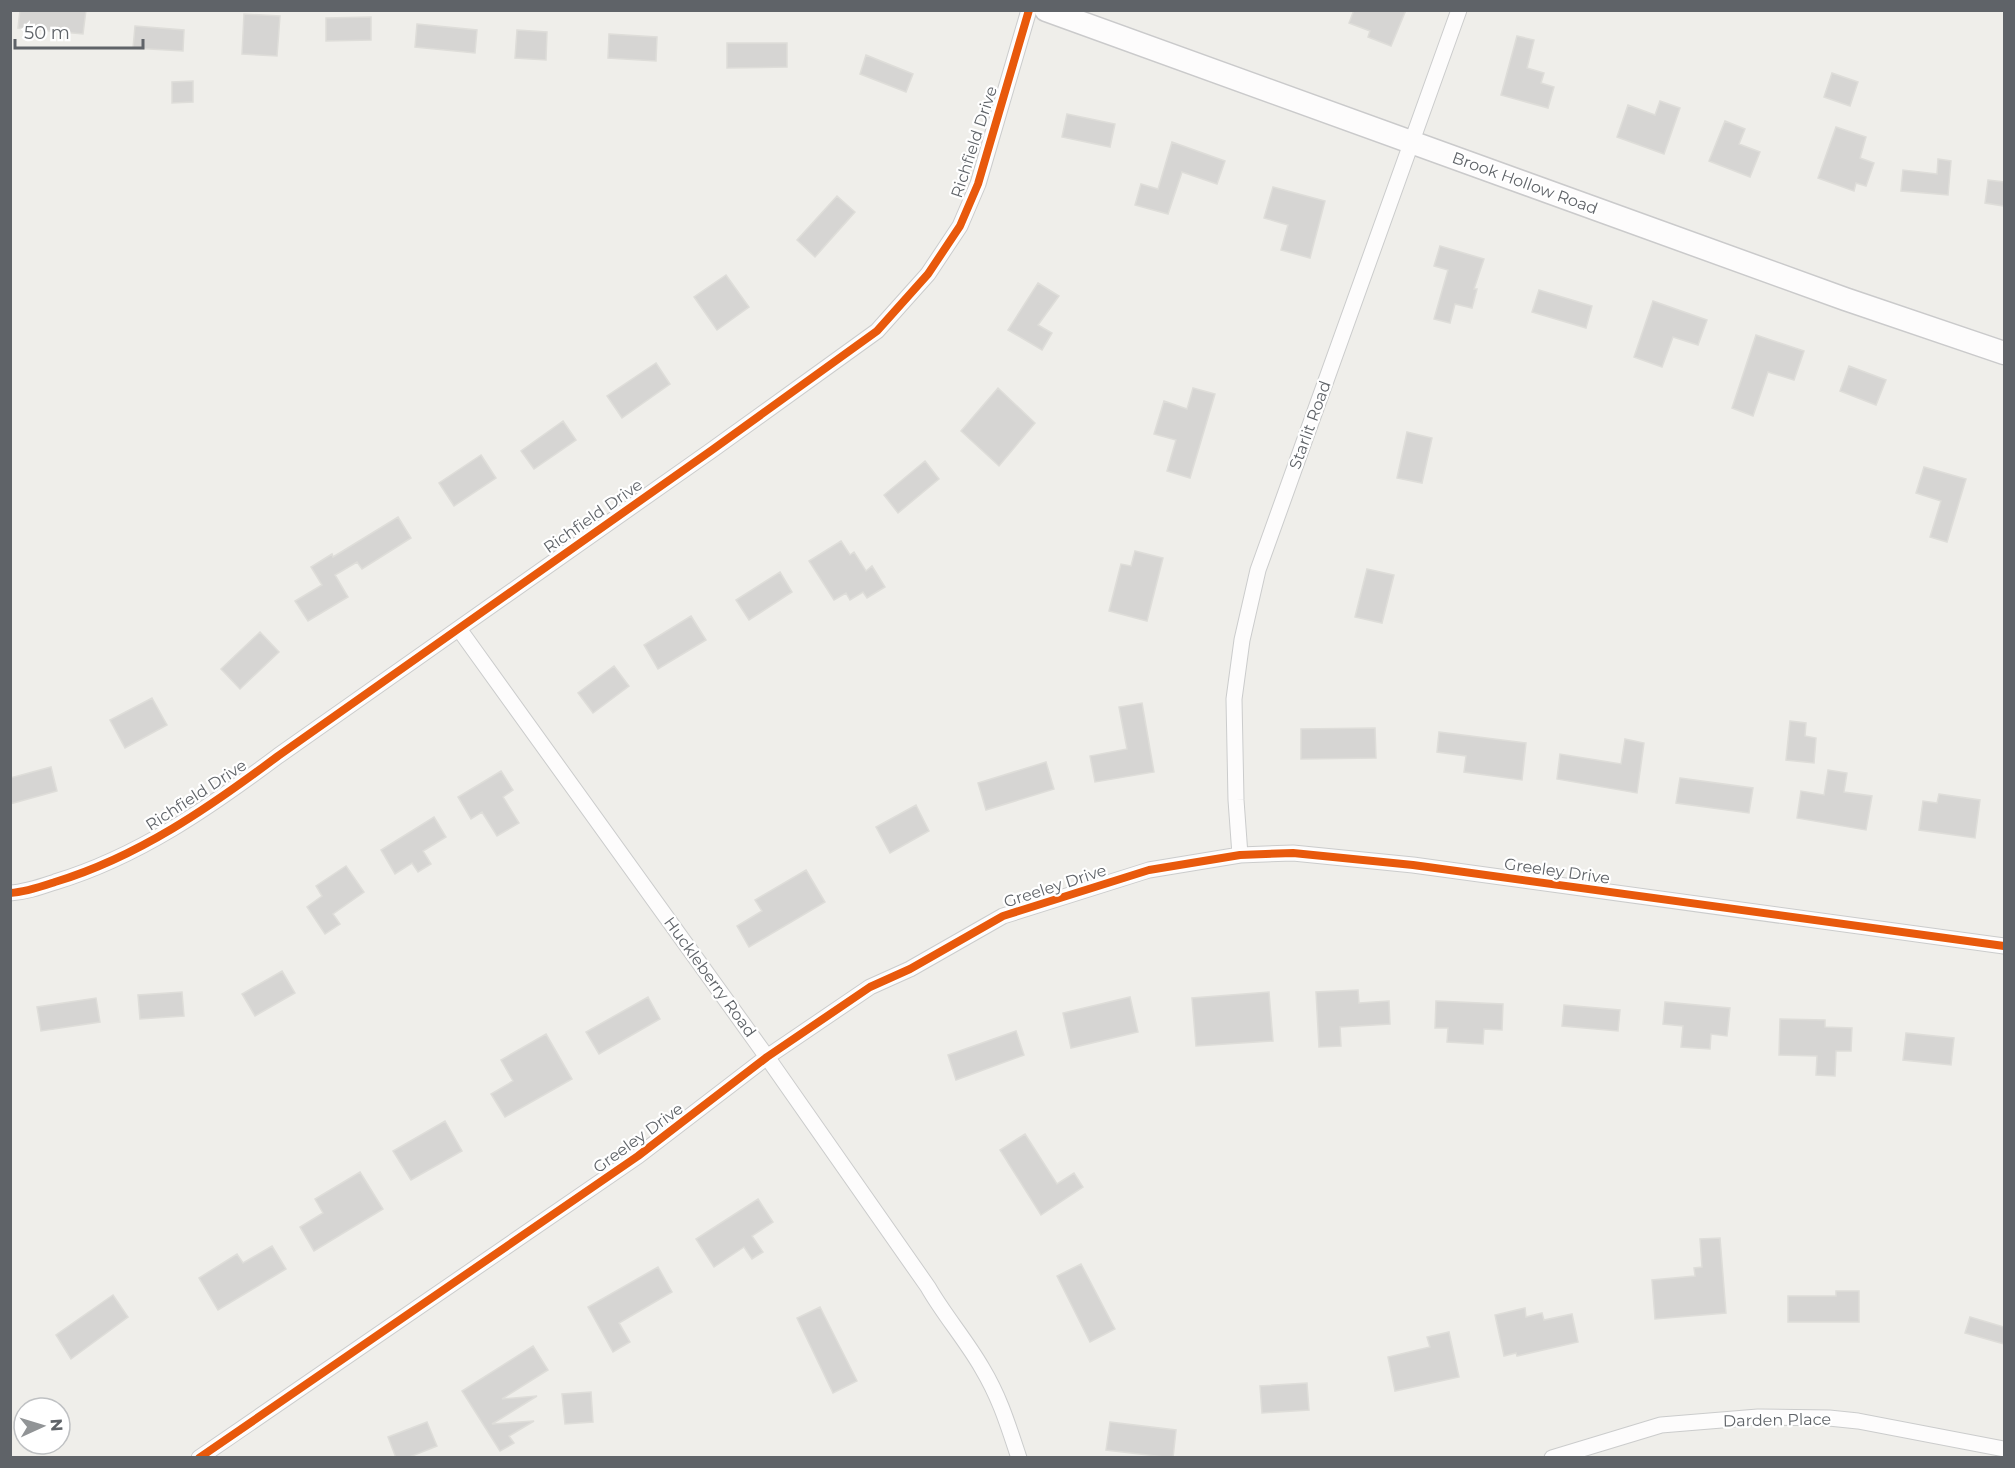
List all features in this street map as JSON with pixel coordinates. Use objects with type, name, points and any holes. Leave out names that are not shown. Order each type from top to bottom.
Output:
[{"type":"street","name":"Richfield Drive","points":[[10,893],[22,892],[79,875],[149,843],[226,795],[877,331],[928,274],[960,226],[978,184],[1029,10]]},
{"type":"street","name":"Brook Hollow Road","points":[[1046,10],[1845,299],[2004,352]]},
{"type":"street","name":"Starlit Road","points":[[1239,855],[1234,699],[1242,640],[1258,570],[1459,10]]},
{"type":"street","name":"Huckleberry Road","points":[[459,629],[767,1057],[928,1287],[982,1367],[1004,1409],[1019,1458]]},
{"type":"street","name":"Greeley Drive","points":[[199,1458],[638,1156],[767,1057],[870,987],[910,969],[1003,916],[1149,870],[1239,855],[1293,853],[1413,865],[2004,946]]},
{"type":"street","name":"Darden Place","points":[[1552,1458],[1661,1425],[1758,1418],[1858,1420],[2004,1449]]},
{"type":"building","points":[[20,10],[86,10],[83,34],[18,28]]},
{"type":"building","points":[[1354,10],[1406,10],[1391,46],[1368,37],[1370,31],[1349,23]]},
{"type":"building","points":[[244,14],[280,16],[277,56],[242,54]]},
{"type":"building","points":[[371,17],[371,40],[326,41],[326,18]]},
{"type":"building","points":[[417,24],[477,30],[475,53],[415,47]]},
{"type":"building","points":[[135,26],[184,30],[183,51],[133,48]]},
{"type":"building","points":[[517,30],[547,32],[546,60],[515,58]]},
{"type":"building","points":[[609,34],[657,37],[656,61],[608,58]]},
{"type":"building","points":[[1517,36],[1534,40],[1527,68],[1544,73],[1541,83],[1554,87],[1548,108],[1501,95]]},
{"type":"building","points":[[727,43],[787,43],[787,67],[727,68]]},
{"type":"building","points":[[866,55],[913,74],[906,92],[860,74]]},
{"type":"building","points":[[1832,73],[1858,82],[1850,106],[1824,97]]},
{"type":"building","points":[[193,81],[193,102],[172,103],[172,82]]},
{"type":"building","points":[[1660,101],[1680,108],[1664,154],[1617,137],[1628,105],[1655,115]]},
{"type":"building","points":[[1067,114],[1115,124],[1110,147],[1062,137]]},
{"type":"building","points":[[1725,121],[1745,129],[1739,144],[1760,152],[1750,177],[1709,161]]},
{"type":"building","points":[[1836,127],[1866,137],[1860,158],[1874,163],[1866,186],[1856,183],[1854,191],[1818,178]]},
{"type":"building","points":[[1172,142],[1225,161],[1217,184],[1182,172],[1168,214],[1135,205],[1141,184],[1158,189]]},
{"type":"building","points":[[1938,159],[1951,161],[1948,195],[1901,191],[1903,170],[1937,174]]},
{"type":"building","points":[[1988,180],[2004,182],[2004,206],[1985,203]]},
{"type":"building","points":[[1273,187],[1325,201],[1310,258],[1281,250],[1288,225],[1264,218]]},
{"type":"building","points":[[837,196],[855,212],[815,257],[797,240]]},
{"type":"building","points":[[1440,246],[1484,259],[1474,289],[1477,289],[1472,308],[1455,304],[1450,323],[1434,319],[1448,270],[1434,266]]},
{"type":"building","points":[[726,275],[749,307],[717,330],[694,297]]},
{"type":"building","points":[[1038,283],[1059,296],[1038,325],[1052,333],[1042,350],[1008,330]]},
{"type":"building","points":[[1539,290],[1592,306],[1586,328],[1532,312]]},
{"type":"building","points":[[1653,301],[1707,320],[1698,345],[1673,337],[1662,367],[1634,357]]},
{"type":"building","points":[[1756,335],[1804,351],[1794,380],[1768,372],[1753,416],[1732,408]]},
{"type":"building","points":[[656,363],[670,384],[622,418],[607,396]]},
{"type":"building","points":[[1849,366],[1886,380],[1876,405],[1840,391]]},
{"type":"building","points":[[998,388],[1035,423],[999,466],[961,431]]},
{"type":"building","points":[[1193,388],[1215,394],[1190,478],[1167,471],[1176,440],[1154,434],[1164,401],[1187,409]]},
{"type":"building","points":[[563,421],[576,440],[534,469],[521,451]]},
{"type":"building","points":[[1407,432],[1432,438],[1422,483],[1397,478]]},
{"type":"building","points":[[481,455],[496,478],[454,506],[439,483]]},
{"type":"building","points":[[925,461],[939,479],[898,513],[884,495]]},
{"type":"building","points":[[1924,467],[1966,479],[1947,542],[1930,537],[1941,501],[1916,493]]},
{"type":"building","points":[[398,517],[411,538],[362,569],[357,562],[335,575],[348,597],[308,621],[295,601],[322,585],[311,567],[332,554],[333,557]]},
{"type":"building","points":[[841,541],[850,555],[854,552],[866,571],[872,566],[885,587],[867,598],[863,592],[850,600],[846,593],[834,600],[809,561]]},
{"type":"building","points":[[1135,551],[1163,558],[1147,621],[1109,611],[1121,564],[1131,566]]},
{"type":"building","points":[[1367,569],[1394,575],[1382,623],[1355,617]]},
{"type":"building","points":[[780,572],[792,592],[749,620],[736,600]]},
{"type":"building","points":[[691,616],[706,640],[658,669],[644,645]]},
{"type":"building","points":[[260,632],[279,652],[240,689],[221,669]]},
{"type":"building","points":[[614,666],[629,686],[593,713],[578,693]]},
{"type":"building","points":[[152,698],[167,725],[125,748],[110,720]]},
{"type":"building","points":[[1142,703],[1154,772],[1095,782],[1090,756],[1127,749],[1119,707]]},
{"type":"building","points":[[1790,721],[1806,723],[1805,736],[1816,738],[1814,763],[1786,760]]},
{"type":"building","points":[[1375,728],[1376,758],[1301,759],[1301,729]]},
{"type":"building","points":[[1439,732],[1526,743],[1522,780],[1464,772],[1466,756],[1437,752]]},
{"type":"building","points":[[1625,739],[1644,743],[1637,793],[1557,779],[1560,754],[1621,764]]},
{"type":"building","points":[[1046,762],[1054,789],[986,810],[978,783]]},
{"type":"building","points":[[51,767],[57,791],[10,804],[10,778]]},
{"type":"building","points":[[1828,770],[1847,773],[1844,792],[1872,796],[1866,830],[1797,818],[1801,791],[1824,795]]},
{"type":"building","points":[[501,771],[513,790],[503,797],[519,823],[497,836],[482,812],[471,819],[458,797]]},
{"type":"building","points":[[1680,778],[1753,788],[1749,813],[1676,803]]},
{"type":"building","points":[[1939,794],[1980,800],[1975,838],[1919,830],[1923,801],[1937,803]]},
{"type":"building","points":[[916,805],[929,831],[890,853],[876,827]]},
{"type":"building","points":[[434,817],[446,837],[423,851],[431,864],[418,872],[412,863],[395,874],[381,850]]},
{"type":"building","points":[[346,866],[364,892],[333,914],[340,924],[325,934],[307,907],[322,896],[316,886]]},
{"type":"building","points":[[806,870],[825,902],[749,947],[737,926],[762,911],[755,900]]},
{"type":"building","points":[[282,971],[295,993],[255,1016],[242,994]]},
{"type":"building","points":[[1358,990],[1359,1003],[1389,1001],[1390,1024],[1340,1027],[1341,1046],[1319,1047],[1316,992]]},
{"type":"building","points":[[182,992],[184,1016],[140,1019],[138,995]]},
{"type":"building","points":[[1269,992],[1273,1041],[1196,1046],[1192,998]]},
{"type":"building","points":[[648,997],[660,1019],[599,1054],[586,1032]]},
{"type":"building","points":[[1130,997],[1138,1032],[1071,1048],[1063,1013]]},
{"type":"building","points":[[96,998],[100,1022],[41,1031],[37,1007]]},
{"type":"building","points":[[1436,1001],[1503,1004],[1502,1030],[1484,1029],[1483,1044],[1447,1042],[1448,1028],[1435,1028]]},
{"type":"building","points":[[1665,1002],[1730,1008],[1727,1036],[1711,1034],[1710,1049],[1681,1047],[1683,1026],[1663,1024]]},
{"type":"building","points":[[1564,1005],[1620,1010],[1618,1031],[1562,1026]]},
{"type":"building","points":[[1780,1019],[1825,1020],[1825,1027],[1852,1028],[1851,1051],[1836,1051],[1835,1076],[1816,1075],[1817,1056],[1779,1055]]},
{"type":"building","points":[[1016,1031],[1024,1055],[956,1080],[948,1055]]},
{"type":"building","points":[[1906,1033],[1954,1038],[1951,1065],[1903,1060]]},
{"type":"building","points":[[546,1034],[572,1079],[505,1117],[491,1094],[513,1081],[501,1060]]},
{"type":"building","points":[[445,1121],[462,1151],[411,1180],[393,1151]]},
{"type":"building","points":[[1025,1134],[1057,1184],[1074,1173],[1083,1187],[1041,1215],[1000,1150]]},
{"type":"building","points":[[360,1172],[383,1209],[314,1251],[300,1227],[323,1213],[315,1199]]},
{"type":"building","points":[[758,1199],[773,1222],[752,1236],[763,1252],[752,1259],[744,1247],[714,1267],[696,1239]]},
{"type":"building","points":[[1720,1238],[1726,1313],[1655,1319],[1652,1280],[1695,1276],[1694,1268],[1702,1267],[1700,1239]]},
{"type":"building","points":[[272,1246],[286,1269],[218,1310],[199,1278],[237,1254],[243,1263]]},
{"type":"building","points":[[1081,1264],[1115,1329],[1090,1342],[1057,1276]]},
{"type":"building","points":[[658,1267],[672,1292],[619,1323],[630,1342],[613,1352],[588,1307]]},
{"type":"building","points":[[1836,1291],[1859,1291],[1859,1322],[1788,1322],[1788,1296],[1836,1296]]},
{"type":"building","points":[[113,1295],[128,1317],[71,1359],[56,1335]]},
{"type":"building","points":[[820,1307],[857,1381],[833,1393],[797,1318]]},
{"type":"building","points":[[1525,1308],[1526,1317],[1542,1313],[1544,1320],[1572,1314],[1578,1342],[1517,1356],[1516,1353],[1504,1356],[1495,1315]]},
{"type":"building","points":[[1970,1317],[2004,1327],[2004,1344],[1965,1333]]},
{"type":"building","points":[[1449,1332],[1459,1377],[1395,1391],[1388,1357],[1430,1347],[1427,1337]]},
{"type":"building","points":[[533,1346],[548,1370],[502,1399],[537,1396],[492,1424],[534,1421],[509,1436],[514,1443],[500,1451],[462,1391]]},
{"type":"building","points":[[1307,1383],[1309,1410],[1262,1413],[1260,1386]]},
{"type":"building","points":[[591,1392],[593,1422],[565,1424],[562,1394]]},
{"type":"building","points":[[427,1422],[437,1446],[407,1458],[396,1458],[388,1437]]},
{"type":"building","points":[[1110,1422],[1176,1430],[1173,1458],[1106,1450]]},
{"type":"cycle path","points":[[10,893],[44,886],[86,872],[144,845],[199,812],[877,331],[928,274],[960,226],[978,184],[1029,10]]},
{"type":"cycle path","points":[[199,1458],[638,1156],[767,1057],[870,987],[910,969],[1003,916],[1149,870],[1240,855],[1293,853],[1413,865],[2004,946]]}]
